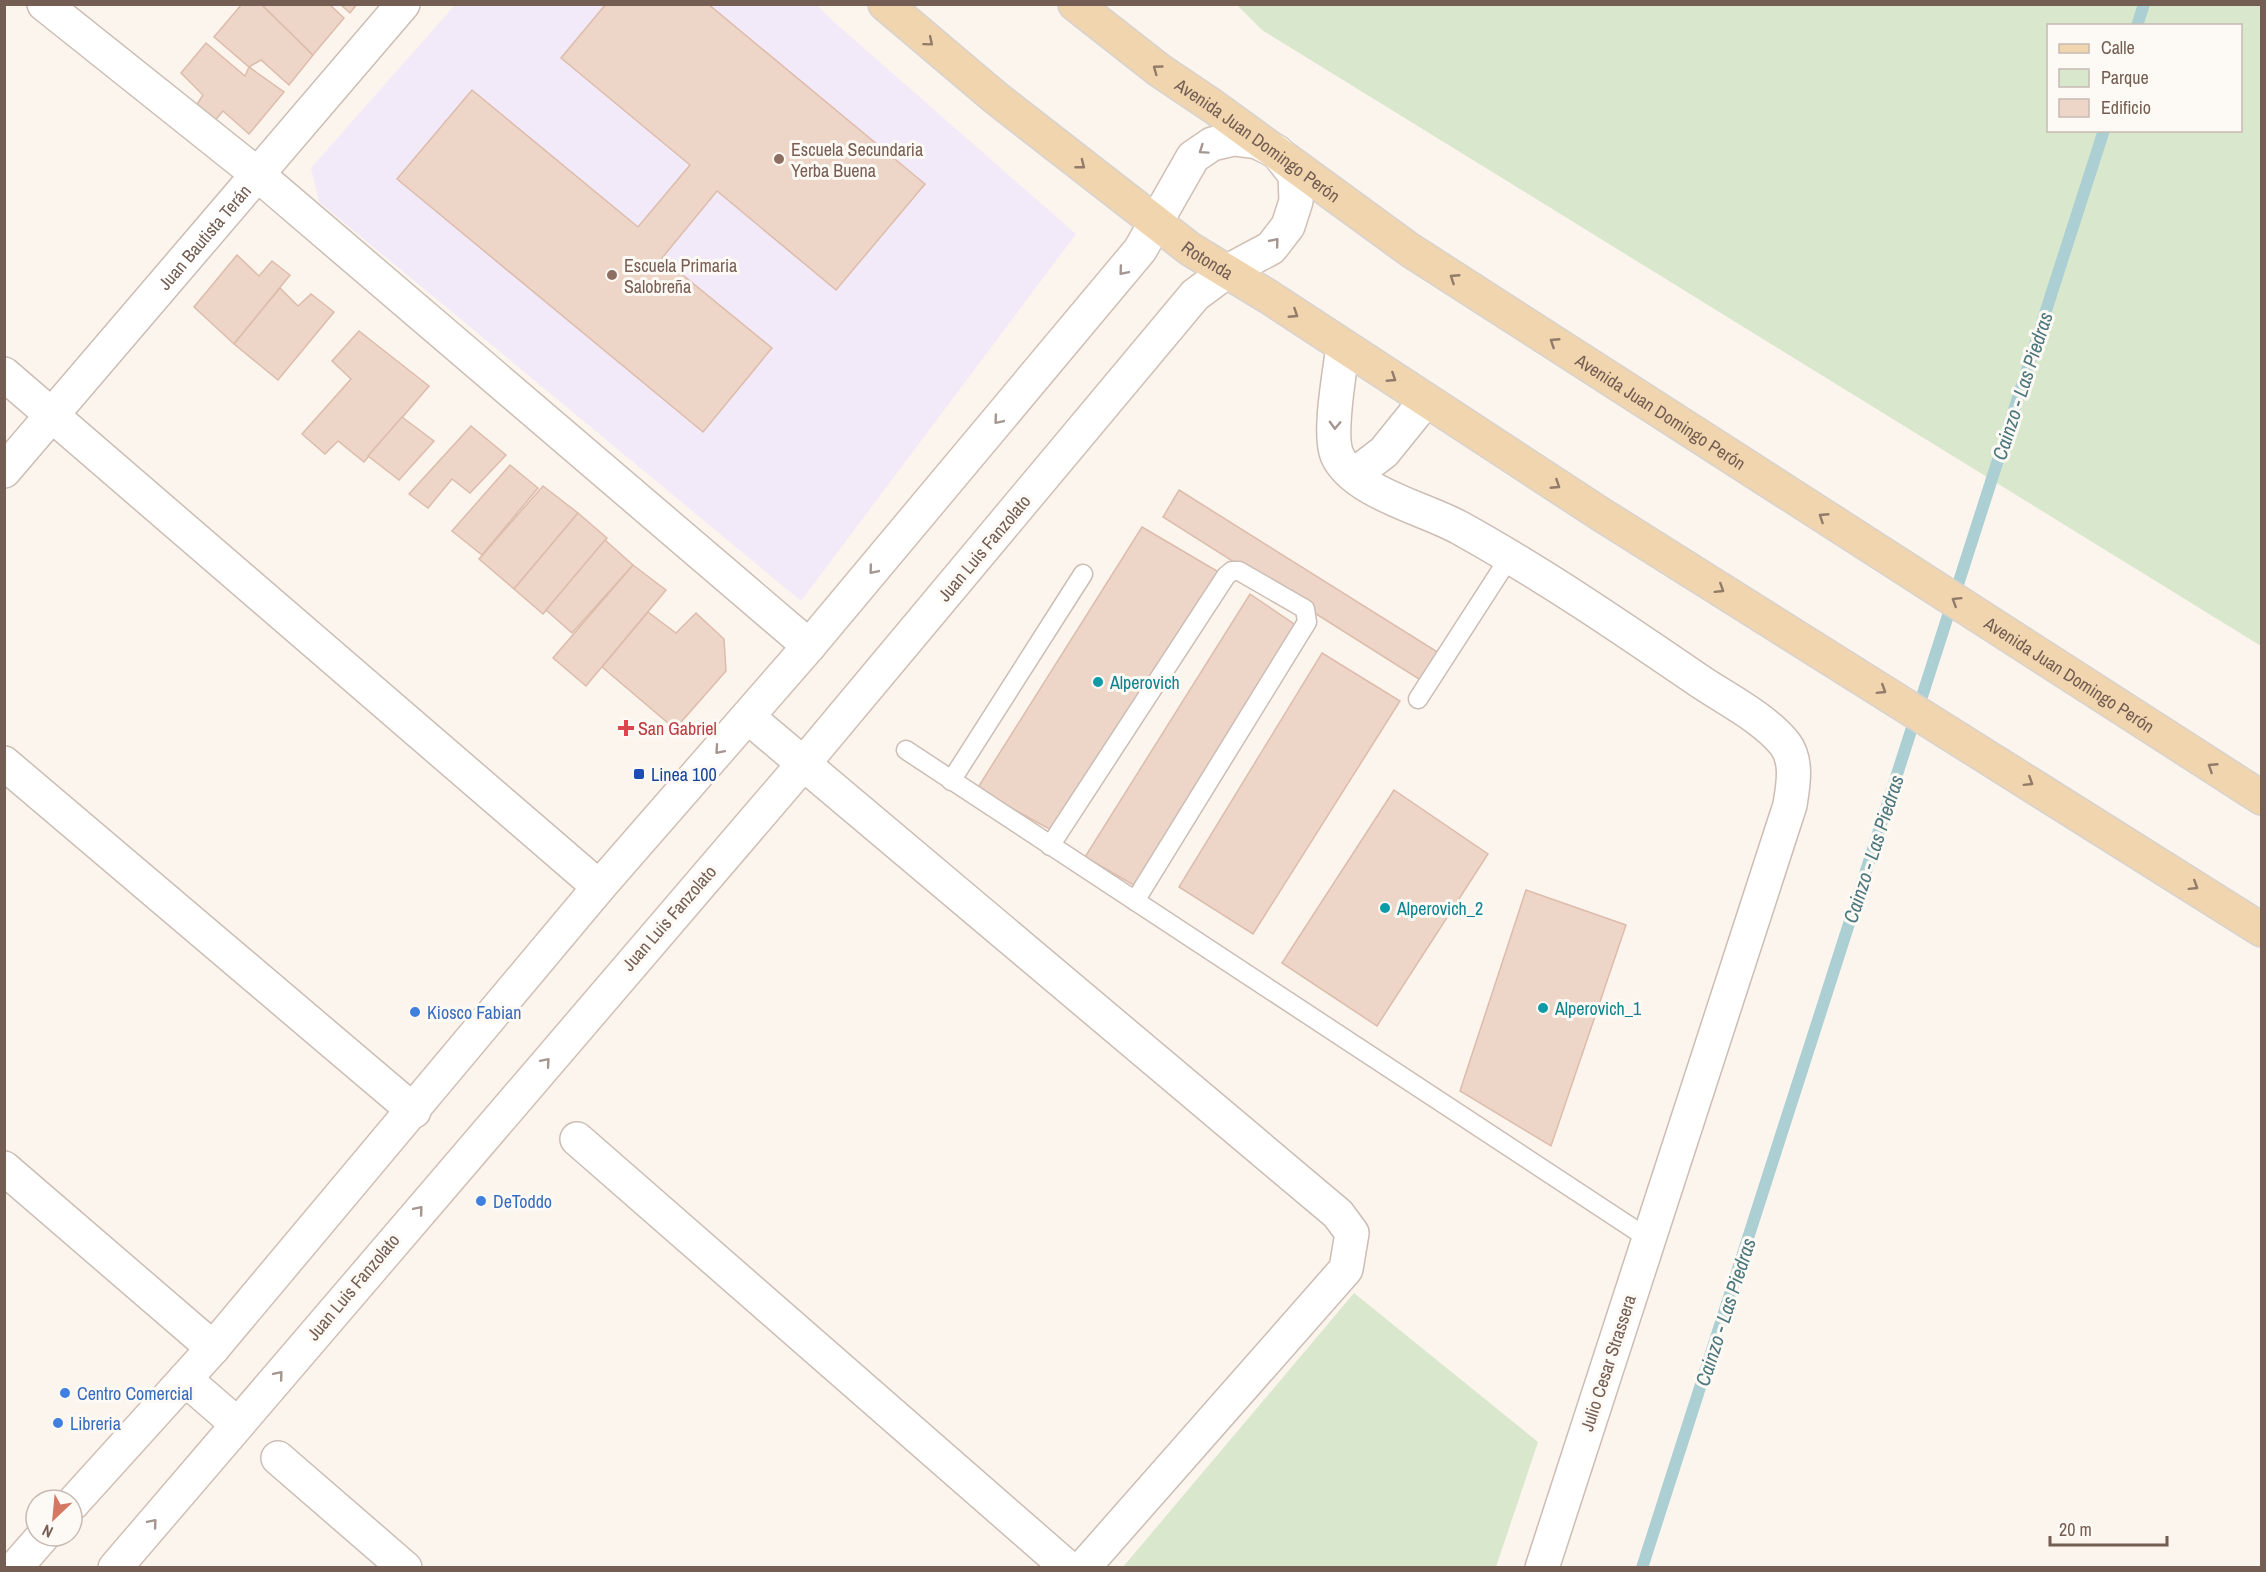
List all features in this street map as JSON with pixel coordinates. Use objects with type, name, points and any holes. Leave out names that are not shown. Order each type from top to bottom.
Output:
[{"type":"main road","points":[[885,4],[996,98],[1157,224]]},
{"type":"main road","name":"Avenida Juan Domingo Perón","points":[[1075,4],[1159,70],[1277,152],[1410,250],[2262,798]]},
{"type":"main road","name":"Rotonda","points":[[1157,224],[1226,272]]},
{"type":"main road","points":[[1226,272],[1833,660],[1980,750],[2262,930]]},
{"type":"street","points":[[44,4],[257,174],[809,646]]},
{"type":"street","name":"Juan Bautista Terán","points":[[4,471],[403,4]]},
{"type":"street","points":[[84,1491],[213,1348],[414,1111],[599,887],[809,646],[1140,250],[1157,224],[1180,176],[1193,157],[1212,144],[1234,139],[1257,142],[1277,152]]},
{"type":"street","name":"Rotonda","points":[[1226,272],[1272,248],[1288,226],[1296,201],[1294,175],[1277,152]]},
{"type":"street","name":"Juan Luis Fanzolato","points":[[115,1568],[804,763],[1195,295],[1226,272]]},
{"type":"street","name":"Julio Cesar Strassera","points":[[1343,346],[1334,427],[1336,454],[1354,475],[1382,495],[1458,527],[1608,618],[1758,721],[1786,745],[1794,771],[1790,805],[1542,1568]]},
{"type":"street","points":[[4,375],[599,887]]},
{"type":"street","points":[[1354,475],[1384,452],[1426,400]]},
{"type":"street","points":[[748,717],[1329,1206],[1352,1233],[1346,1269],[1083,1568]]},
{"type":"street","points":[[4,764],[414,1111]]},
{"type":"street","points":[[577,1139],[1068,1568]]},
{"type":"street","points":[[4,1168],[213,1348]]},
{"type":"street","points":[[185,1378],[237,1424]]},
{"type":"street","points":[[278,1458],[405,1568]]},
{"type":"street","points":[[15,1568],[32,1548]]},
{"type":"lane","points":[[1418,699],[1509,558]]},
{"type":"lane","points":[[1050,846],[1226,576],[1232,571],[1239,571],[1305,609],[1307,622],[1135,901]]},
{"type":"lane","points":[[951,781],[1083,574]]},
{"type":"lane","points":[[906,750],[1648,1239]]},
{"type":"shaded area","points":[[455,5],[817,5],[1076,234],[801,601],[319,202],[311,168]]},
{"type":"green space","points":[[1237,5],[2261,5],[2261,646],[1262,30]]},
{"type":"green space","points":[[1354,1293],[1538,1442],[1496,1567],[1123,1567]]},
{"type":"building","points":[[242,4],[261,4],[313,55],[289,85],[261,60],[249,67],[214,37]]},
{"type":"building","points":[[261,4],[329,4],[344,18],[313,55]]},
{"type":"building","points":[[340,4],[357,4],[350,13]]},
{"type":"building","points":[[606,4],[708,4],[925,184],[836,290],[717,191],[662,258],[772,348],[703,432],[397,179],[472,90],[638,227],[690,165],[561,58]]},
{"type":"building","points":[[206,43],[245,76],[249,67],[284,92],[249,134],[223,111],[213,123],[196,106],[203,95],[181,73]]},
{"type":"building","points":[[237,255],[259,276],[272,261],[290,275],[234,344],[194,307]]},
{"type":"building","points":[[280,288],[298,306],[311,294],[334,312],[278,380],[234,344]]},
{"type":"building","points":[[359,331],[429,386],[364,462],[338,441],[325,454],[302,434],[351,379],[332,361]]},
{"type":"building","points":[[402,417],[434,441],[399,480],[368,456]]},
{"type":"building","points":[[471,426],[506,455],[470,493],[452,479],[428,508],[409,494]]},
{"type":"building","points":[[510,465],[538,488],[482,555],[452,531]]},
{"type":"building","points":[[543,486],[578,513],[514,589],[479,559]]},
{"type":"building","points":[[1179,490],[1439,653],[1422,681],[1163,517]]},
{"type":"building","points":[[578,513],[607,538],[543,614],[514,589]]},
{"type":"building","name":"Alperovich","points":[[1142,527],[1222,574],[1053,831],[977,789]]},
{"type":"building","points":[[605,540],[633,565],[572,633],[546,610]]},
{"type":"building","points":[[633,565],[666,590],[586,686],[553,658]]},
{"type":"building","name":"Alperovich","points":[[1250,594],[1300,628],[1137,887],[1085,857]]},
{"type":"building","points":[[648,612],[676,633],[696,613],[724,639],[726,671],[675,729],[602,667]]},
{"type":"building","points":[[1322,653],[1400,701],[1253,934],[1179,887]]},
{"type":"building","name":"Alperovich_2","points":[[1394,790],[1488,854],[1377,1026],[1282,963]]},
{"type":"building","name":"Alperovich_1","points":[[1526,890],[1626,925],[1551,1146],[1460,1091]]},
{"type":"waterway","name":"Cainzo - Las Piedras","points":[[2138,24],[2144,4]]},
{"type":"waterway","name":"Cainzo - Las Piedras","points":[[1642,1568],[2103,132]]},
{"type":"place","name":"Escuela Secundaria Yerba Buena","points":[[779,159]]},
{"type":"place","name":"Escuela Primaria Salobreña","points":[[612,275]]},
{"type":"place","name":"Alperovich","points":[[1098,682]]},
{"type":"place","name":"San Gabriel","points":[[626,728]]},
{"type":"place","name":"Linea 100","points":[[639,774]]},
{"type":"place","name":"Alperovich_2","points":[[1385,908]]},
{"type":"place","name":"Alperovich_1","points":[[1543,1008]]},
{"type":"place","name":"Kiosco Fabian","points":[[415,1012]]},
{"type":"place","name":"DeToddo","points":[[481,1201]]},
{"type":"place","name":"Centro Comercial","points":[[65,1393]]},
{"type":"place","name":"Libreria","points":[[58,1423]]}]
